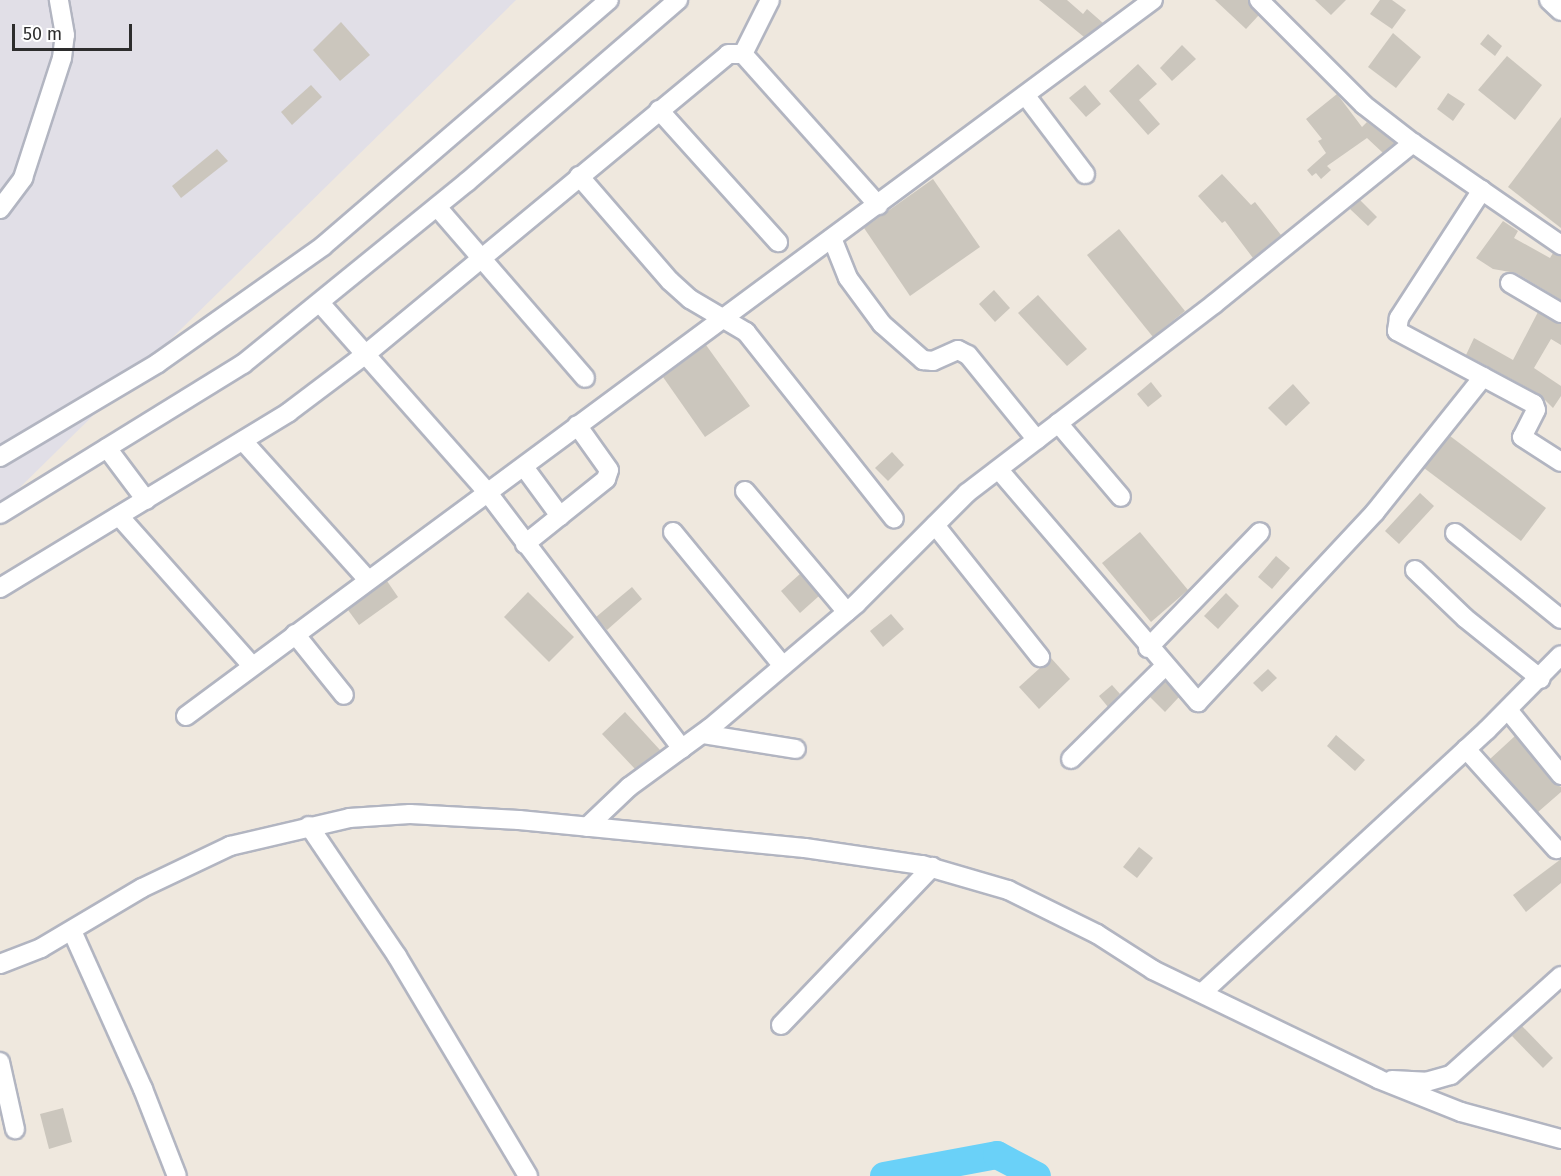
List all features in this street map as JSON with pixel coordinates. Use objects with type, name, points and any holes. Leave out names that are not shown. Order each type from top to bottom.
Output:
[{"type":"street","points":[[0,209],[23,178],[62,58],[65,34],[59,0]]},
{"type":"street","points":[[0,457],[158,363],[323,246],[609,0]]},
{"type":"street","points":[[0,514],[243,364],[437,207],[678,0]]},
{"type":"street","points":[[743,54],[770,0]]},
{"type":"street","points":[[186,716],[1154,0]]},
{"type":"street","points":[[1259,0],[1364,105],[1413,143],[1561,245]]},
{"type":"street","points":[[1549,0],[1561,11]]},
{"type":"street","points":[[0,588],[243,441],[366,354],[480,256],[729,54],[743,54],[878,205]]},
{"type":"street","points":[[1026,96],[1085,174]]},
{"type":"street","points":[[659,110],[778,242]]},
{"type":"street","points":[[586,827],[629,787],[703,734],[847,612],[968,493],[1313,226],[1413,143]]},
{"type":"street","points":[[579,176],[669,281],[722,319],[746,332],[894,519]]},
{"type":"street","points":[[1482,190],[1396,324],[1400,335],[1533,404],[1536,410],[1522,437],[1561,462]]},
{"type":"street","points":[[437,207],[585,378]]},
{"type":"street","points":[[832,238],[848,278],[882,324],[923,360],[933,361],[958,350],[968,355],[1037,440]]},
{"type":"street","points":[[1510,283],[1561,313]]},
{"type":"street","points":[[321,303],[488,494],[682,749]]},
{"type":"street","points":[[999,470],[1148,648],[1194,699],[1202,700],[1375,512],[1483,377]]},
{"type":"street","points":[[1058,423],[1121,496]]},
{"type":"street","points":[[525,543],[608,475],[609,470],[577,425]]},
{"type":"street","points":[[243,441],[368,580]]},
{"type":"street","points":[[107,448],[146,500]]},
{"type":"street","points":[[524,467],[560,516]]},
{"type":"street","points":[[745,491],[847,612]]},
{"type":"street","points":[[119,516],[252,666]]},
{"type":"street","points":[[935,525],[1040,657]]},
{"type":"street","points":[[673,532],[783,666]]},
{"type":"street","points":[[1148,648],[1260,532]]},
{"type":"street","points":[[1455,533],[1561,619]]},
{"type":"street","points":[[1415,570],[1465,618],[1540,679]]},
{"type":"street","points":[[296,634],[344,695]]},
{"type":"street","points":[[1203,992],[1508,710],[1561,655]]},
{"type":"street","points":[[1071,759],[1165,666]]},
{"type":"street","points":[[1508,710],[1561,775]]},
{"type":"street","points":[[703,734],[796,749]]},
{"type":"street","points":[[1466,749],[1556,849]]},
{"type":"street","points":[[0,964],[72,932],[187,864],[230,846],[349,818],[410,814],[586,827],[805,848],[932,867],[1008,890],[1054,910],[1153,970],[1203,992],[1378,1079],[1440,1105],[1561,1139]]},
{"type":"street","points":[[309,826],[398,956],[528,1176]]},
{"type":"street","points":[[781,1025],[932,867]]},
{"type":"street","points":[[72,932],[143,1089],[177,1176]]},
{"type":"street","points":[[1378,1079],[1426,1082],[1451,1075],[1561,976]]},
{"type":"street","points":[[0,1062],[15,1129]]},
{"type":"shaded area","points":[[0,0],[516,0],[0,507]]},
{"type":"building","points":[[1039,0],[1067,0],[1083,14],[1087,9],[1103,23],[1084,37]]},
{"type":"building","points":[[1215,0],[1248,0],[1259,15],[1246,29]]},
{"type":"building","points":[[1315,0],[1346,0],[1331,15]]},
{"type":"building","points":[[1380,0],[1392,0],[1406,10],[1392,29],[1370,14]]},
{"type":"building","points":[[341,22],[370,55],[340,81],[313,50]]},
{"type":"building","points":[[1393,33],[1421,57],[1396,88],[1368,67]]},
{"type":"building","points":[[1488,34],[1502,46],[1495,56],[1480,44]]},
{"type":"building","points":[[1182,45],[1196,59],[1172,81],[1160,68]]},
{"type":"building","points":[[1507,56],[1542,85],[1515,120],[1478,90]]},
{"type":"building","points":[[1138,64],[1157,84],[1139,100],[1160,124],[1148,135],[1109,91]]},
{"type":"building","points":[[311,85],[322,97],[292,125],[281,112]]},
{"type":"building","points":[[1085,85],[1101,104],[1086,117],[1069,98]]},
{"type":"building","points":[[1448,93],[1465,104],[1453,121],[1437,109]]},
{"type":"building","points":[[1337,94],[1362,127],[1367,122],[1395,143],[1383,153],[1367,138],[1327,166],[1331,170],[1321,179],[1316,173],[1312,176],[1307,170],[1326,153],[1318,141],[1322,139],[1306,119]]},
{"type":"building","points":[[1561,117],[1561,228],[1508,187]]},
{"type":"building","points":[[217,149],[228,161],[181,198],[172,186]]},
{"type":"building","points":[[1222,174],[1251,205],[1255,202],[1281,235],[1253,258],[1225,221],[1222,223],[1198,196]]},
{"type":"building","points":[[933,179],[980,247],[910,296],[864,228]]},
{"type":"building","points":[[1360,200],[1377,217],[1368,226],[1350,209]]},
{"type":"building","points":[[1503,221],[1518,231],[1514,238],[1550,258],[1553,253],[1561,256],[1561,300],[1516,273],[1493,269],[1476,258]]},
{"type":"building","points":[[1119,229],[1185,311],[1153,337],[1087,255]]},
{"type":"building","points":[[994,290],[1010,308],[995,322],[979,304]]},
{"type":"building","points":[[1038,295],[1087,349],[1067,366],[1018,313]]},
{"type":"building","points":[[1538,312],[1561,324],[1561,345],[1551,339],[1534,368],[1561,386],[1561,396],[1553,408],[1539,394],[1466,355],[1474,338],[1513,360]]},
{"type":"building","points":[[706,345],[750,406],[705,437],[663,377]]},
{"type":"building","points":[[1151,382],[1162,396],[1148,407],[1137,394]]},
{"type":"building","points":[[1293,384],[1310,403],[1286,426],[1268,408]]},
{"type":"building","points":[[1450,436],[1546,508],[1521,541],[1424,468]]},
{"type":"building","points":[[892,452],[904,465],[888,481],[875,468]]},
{"type":"building","points":[[1420,493],[1434,506],[1399,544],[1385,531]]},
{"type":"building","points":[[1140,532],[1188,590],[1151,622],[1102,563]]},
{"type":"building","points":[[1276,556],[1290,568],[1272,589],[1258,577]]},
{"type":"building","points":[[800,574],[819,596],[800,613],[781,591]]},
{"type":"building","points":[[387,581],[398,597],[359,625],[348,610]]},
{"type":"building","points":[[632,587],[642,599],[607,630],[596,617]]},
{"type":"building","points":[[528,592],[574,637],[549,662],[504,617]]},
{"type":"building","points":[[1226,593],[1239,606],[1218,629],[1204,616]]},
{"type":"building","points":[[891,614],[904,629],[883,647],[870,631]]},
{"type":"building","points":[[1051,658],[1070,679],[1039,709],[1019,687]]},
{"type":"building","points":[[1268,669],[1277,678],[1262,692],[1253,683]]},
{"type":"building","points":[[1165,681],[1179,697],[1165,712],[1150,697]]},
{"type":"building","points":[[1112,685],[1120,694],[1108,707],[1099,696]]},
{"type":"building","points":[[625,712],[660,750],[635,769],[602,734]]},
{"type":"building","points":[[1336,735],[1365,760],[1355,771],[1327,746]]},
{"type":"building","points":[[1515,736],[1552,782],[1561,787],[1561,792],[1538,812],[1490,759]]},
{"type":"building","points":[[1139,847],[1153,858],[1137,878],[1123,867]]},
{"type":"building","points":[[1561,859],[1561,883],[1526,912],[1513,895]]},
{"type":"building","points":[[1522,1026],[1553,1058],[1543,1068],[1512,1036]]},
{"type":"building","points":[[63,1108],[72,1142],[49,1149],[40,1114]]},
{"type":"waterway","points":[[884,1176],[997,1155],[1037,1176]]}]
